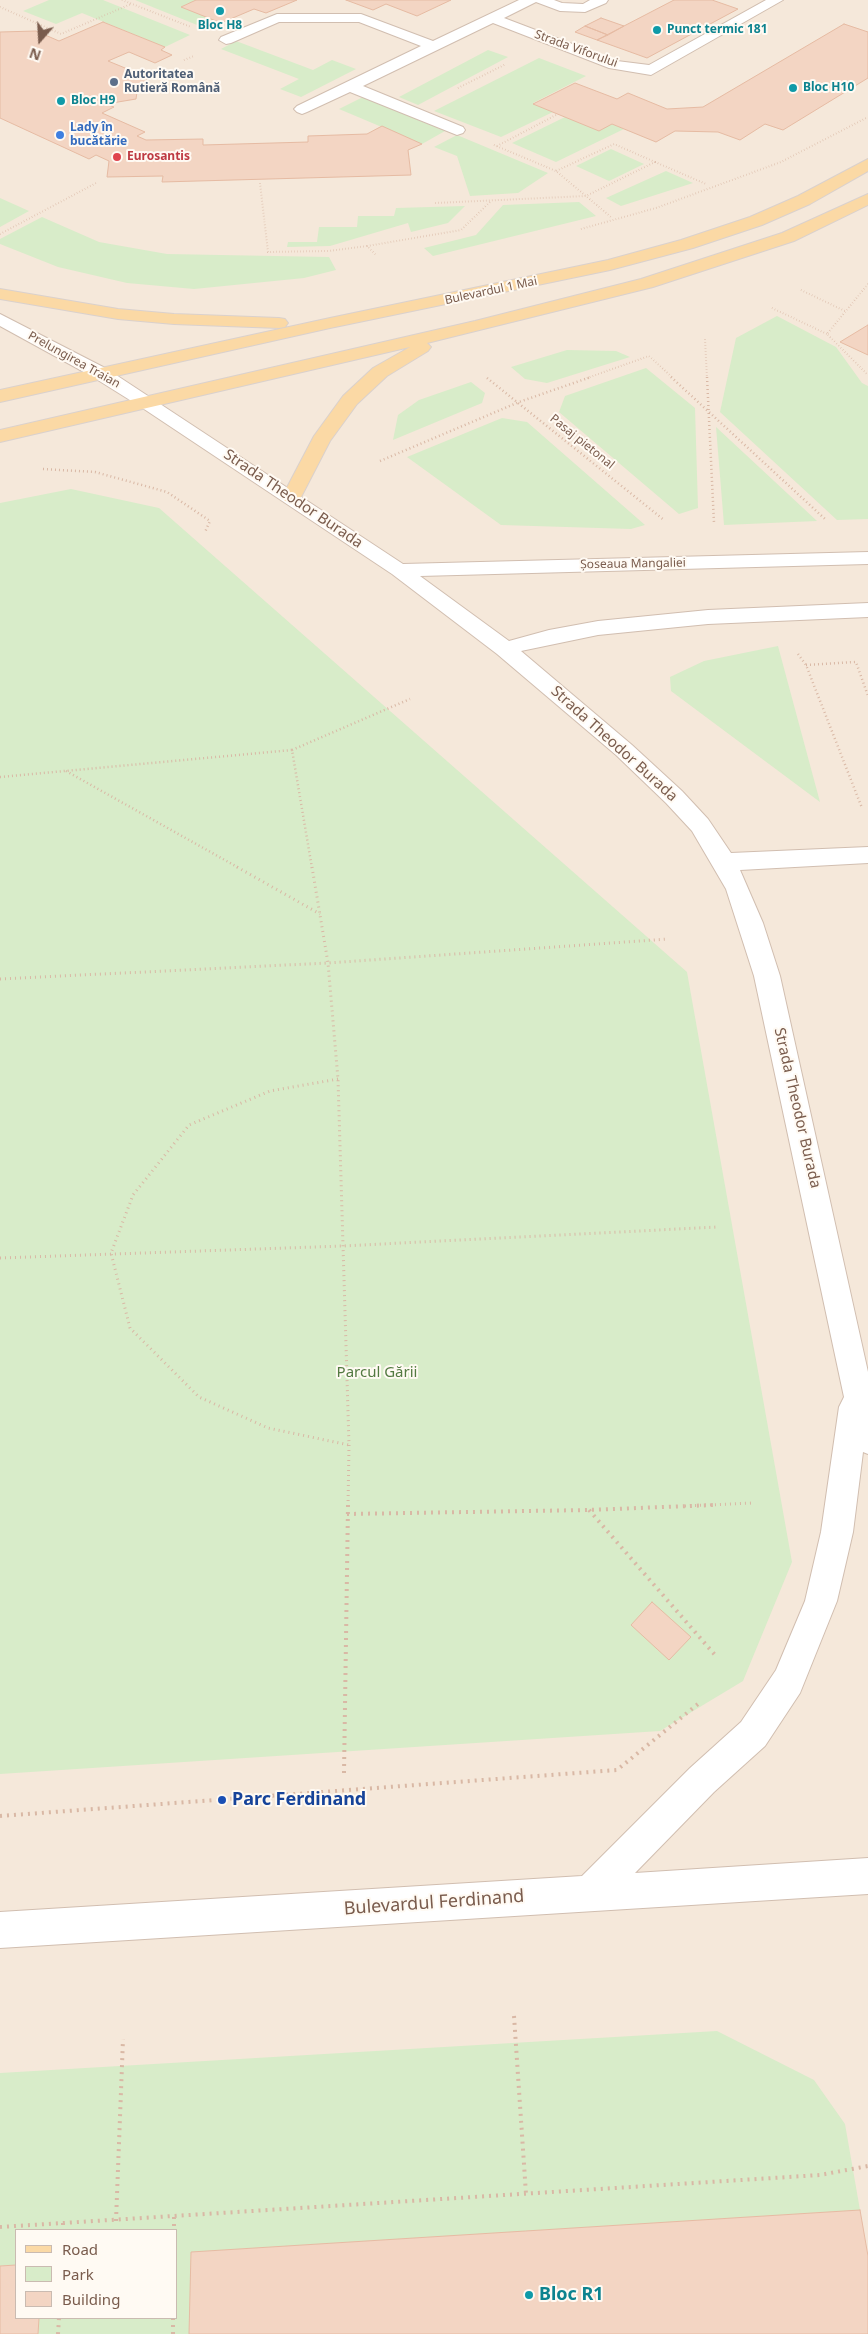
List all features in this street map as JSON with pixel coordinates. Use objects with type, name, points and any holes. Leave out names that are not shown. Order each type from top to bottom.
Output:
[{"type":"main road","name":"Bulevardul 1 Mai","points":[[0,396],[330,323],[610,265],[687,244],[756,221],[804,200],[868,164]]},
{"type":"main road","name":"Bulevardul 1 Mai","points":[[0,436],[475,326],[647,283],[788,237],[868,200]]},
{"type":"main road","points":[[0,294],[118,314],[174,319],[240,323],[330,323]]},
{"type":"main road","points":[[292,497],[321,440],[350,400],[380,372],[431,343],[475,326]]},
{"type":"street","points":[[302,110],[530,0]]},
{"type":"street","points":[[541,0],[560,7],[584,8],[601,0]]},
{"type":"street","name":"Strada Viforului","points":[[492,18],[614,64],[651,70],[776,0]]},
{"type":"street","points":[[226,40],[277,18],[361,18],[434,46]]},
{"type":"street","points":[[350,86],[457,130]]},
{"type":"street","name":"Prelungirea Traian","points":[[0,319],[100,373],[148,403]]},
{"type":"street","name":"Strada Theodor Burada","points":[[148,403],[292,497],[399,570],[506,649],[656,779],[700,825],[724,862],[738,889],[751,923],[767,976],[834,1274],[868,1440]]},
{"type":"street","name":"Șoseaua Mangaliei","points":[[399,570],[868,558]]},
{"type":"street","points":[[506,649],[550,637],[598,628],[708,617],[868,610]]},
{"type":"street","points":[[724,862],[868,855]]},
{"type":"street","points":[[590,1893],[702,1780],[753,1734],[788,1680],[821,1601],[837,1532],[856,1388]]},
{"type":"street","name":"Bulevardul Ferdinand","points":[[0,1930],[189,1920],[868,1876]]},
{"type":"path","points":[[122,0],[226,40]]},
{"type":"path","points":[[0,7],[61,34],[132,4]]},
{"type":"path","points":[[458,88],[551,40]]},
{"type":"path","points":[[497,146],[558,114]]},
{"type":"path","points":[[572,231],[656,208],[781,162],[868,117]]},
{"type":"path","points":[[490,144],[556,171],[611,217]]},
{"type":"path","points":[[556,171],[614,144],[706,184]]},
{"type":"path","points":[[435,203],[586,196],[654,162]]},
{"type":"path","points":[[0,234],[98,182]]},
{"type":"path","points":[[260,183],[268,252],[329,252],[461,230],[491,200]]},
{"type":"path","points":[[367,246],[376,255]]},
{"type":"path","points":[[827,334],[847,312],[868,284]]},
{"type":"path","points":[[801,290],[847,312]]},
{"type":"path","points":[[772,308],[827,334],[868,375]]},
{"type":"path","points":[[705,339],[714,524]]},
{"type":"path","points":[[380,461],[519,402],[648,356],[828,522]]},
{"type":"path","name":"Pasaj pietonal","points":[[487,378],[664,520]]},
{"type":"path","points":[[37,468],[94,472],[167,492],[210,521],[205,532]]},
{"type":"path","points":[[796,651],[806,666],[862,808]]},
{"type":"path","points":[[806,666],[856,662],[868,696]]},
{"type":"path","points":[[0,777],[292,750],[410,699]]},
{"type":"path","points":[[292,750],[328,963],[338,1079],[349,1445],[344,1773]]},
{"type":"path","points":[[66,771],[320,914]]},
{"type":"path","points":[[0,979],[328,963],[668,939]]},
{"type":"path","points":[[338,1079],[270,1091],[189,1125],[133,1196],[111,1253],[130,1328],[199,1397],[268,1428],[349,1445]]},
{"type":"path","points":[[0,1258],[343,1246],[718,1227]]},
{"type":"path","points":[[347,1514],[588,1510],[753,1503]]},
{"type":"path","points":[[588,1510],[715,1654]]},
{"type":"path","points":[[0,1816],[617,1770],[698,1704]]},
{"type":"path","points":[[514,2016],[526,2194]]},
{"type":"path","points":[[116,2221],[123,2039]]},
{"type":"path","points":[[0,2227],[820,2175],[868,2166]]},
{"type":"path","points":[[174,2217],[174,2229]]},
{"type":"path","points":[[63,2223],[63,2229]]},
{"type":"path","points":[[58,2334],[59,2319]]},
{"type":"path","points":[[173,2319],[173,2334]]},
{"type":"shaded area","points":[[0,0],[868,0],[868,2334],[0,2334]]},
{"type":"green space","points":[[49,0],[103,0],[190,35],[165,47],[82,13],[56,24],[23,11]]},
{"type":"green space","points":[[135,0],[196,0],[181,7],[221,23],[207,29]]},
{"type":"green space","points":[[236,41],[313,70],[332,60],[356,69],[301,97],[280,89],[299,79],[221,49]]},
{"type":"green space","points":[[488,50],[508,57],[418,105],[399,97]]},
{"type":"green space","points":[[539,58],[586,76],[533,103],[553,112],[501,137],[434,111]]},
{"type":"green space","points":[[363,97],[445,131],[422,144],[339,109]]},
{"type":"green space","points":[[565,117],[612,124],[624,129],[556,162],[512,143]]},
{"type":"green space","points":[[457,135],[548,173],[518,193],[470,196],[457,156],[434,147]]},
{"type":"green space","points":[[611,149],[644,164],[609,181],[576,166]]},
{"type":"green space","points":[[666,171],[693,183],[621,206],[606,198]]},
{"type":"green space","points":[[0,198],[29,211],[0,227]]},
{"type":"green space","points":[[579,202],[596,216],[433,256],[424,248],[476,235],[503,205]]},
{"type":"green space","points":[[465,206],[448,223],[411,232],[408,223],[330,246],[287,247],[288,242],[317,242],[319,227],[357,227],[358,216],[394,216],[396,208]]},
{"type":"green space","points":[[42,217],[99,242],[167,254],[329,257],[336,270],[304,278],[194,289],[127,283],[58,267],[0,244],[0,239]]},
{"type":"green space","points":[[777,316],[836,347],[862,383],[868,386],[868,519],[837,520],[720,412],[736,338]]},
{"type":"green space","points":[[567,350],[616,351],[630,357],[547,383],[525,379],[511,367]]},
{"type":"green space","points":[[646,368],[695,408],[698,508],[679,514],[559,412],[565,396]]},
{"type":"green space","points":[[471,382],[485,393],[482,403],[393,440],[398,415],[419,400]]},
{"type":"green space","points":[[502,418],[527,422],[645,525],[631,529],[501,525],[407,457]]},
{"type":"green space","points":[[716,427],[817,521],[724,525]]},
{"type":"green space","name":"Parcul Gării","points":[[71,489],[159,508],[687,972],[792,1562],[743,1681],[660,1731],[0,1774],[0,503]]},
{"type":"green space","points":[[778,646],[820,802],[671,691],[670,677],[704,661]]},
{"type":"green space","points":[[717,2031],[814,2080],[845,2124],[860,2210],[191,2252],[189,2334],[38,2334],[39,2319],[178,2319],[178,2229],[15,2229],[15,2265],[0,2266],[0,2073]]},
{"type":"building","name":"Bloc H8","points":[[196,0],[297,0],[266,13],[254,9],[221,23],[181,7]]},
{"type":"building","points":[[346,0],[451,0],[417,16],[386,4],[373,10]]},
{"type":"building","name":"Punct termic 181","points":[[674,0],[712,0],[738,9],[647,58],[597,40]]},
{"type":"building","points":[[601,18],[624,26],[608,35],[585,26]]},
{"type":"building","name":"Bloc H9","points":[[103,22],[165,47],[161,50],[172,55],[155,63],[129,52],[108,61],[147,77],[144,90],[137,92],[136,99],[106,104],[114,107],[102,113],[145,132],[137,136],[146,140],[203,139],[203,145],[308,142],[308,136],[367,134],[382,126],[422,144],[408,150],[411,175],[162,182],[163,176],[107,177],[109,161],[96,155],[89,159],[0,118],[0,32],[36,31],[59,41]]},
{"type":"building","name":"Bloc H10","points":[[844,24],[868,32],[868,78],[783,130],[765,124],[740,140],[718,132],[675,131],[656,142],[612,124],[599,131],[533,104],[575,83],[617,99],[628,93],[667,109],[703,107]]},
{"type":"building","points":[[585,26],[608,35],[597,40],[575,32]]},
{"type":"building","points":[[868,325],[868,355],[840,342]]},
{"type":"building","points":[[652,1602],[691,1637],[669,1660],[631,1625]]},
{"type":"building","name":"Bloc R1","points":[[860,2210],[868,2256],[868,2334],[189,2334],[191,2252]]},
{"type":"building","points":[[15,2265],[15,2319],[39,2319],[38,2334],[0,2334],[0,2266]]},
{"type":"place","name":"Bloc H8","points":[[220,11]]},
{"type":"place","name":"Punct termic 181","points":[[657,30]]},
{"type":"place","name":"Autoritatea Rutieră Română","points":[[114,82]]},
{"type":"place","name":"Bloc H10","points":[[793,88]]},
{"type":"place","name":"Bloc H9","points":[[61,101]]},
{"type":"place","name":"Lady în bucătărie","points":[[60,135]]},
{"type":"place","name":"Eurosantis","points":[[117,157]]},
{"type":"place","name":"Parc Ferdinand","points":[[222,1800]]},
{"type":"place","name":"Bloc R1","points":[[529,2295]]}]
